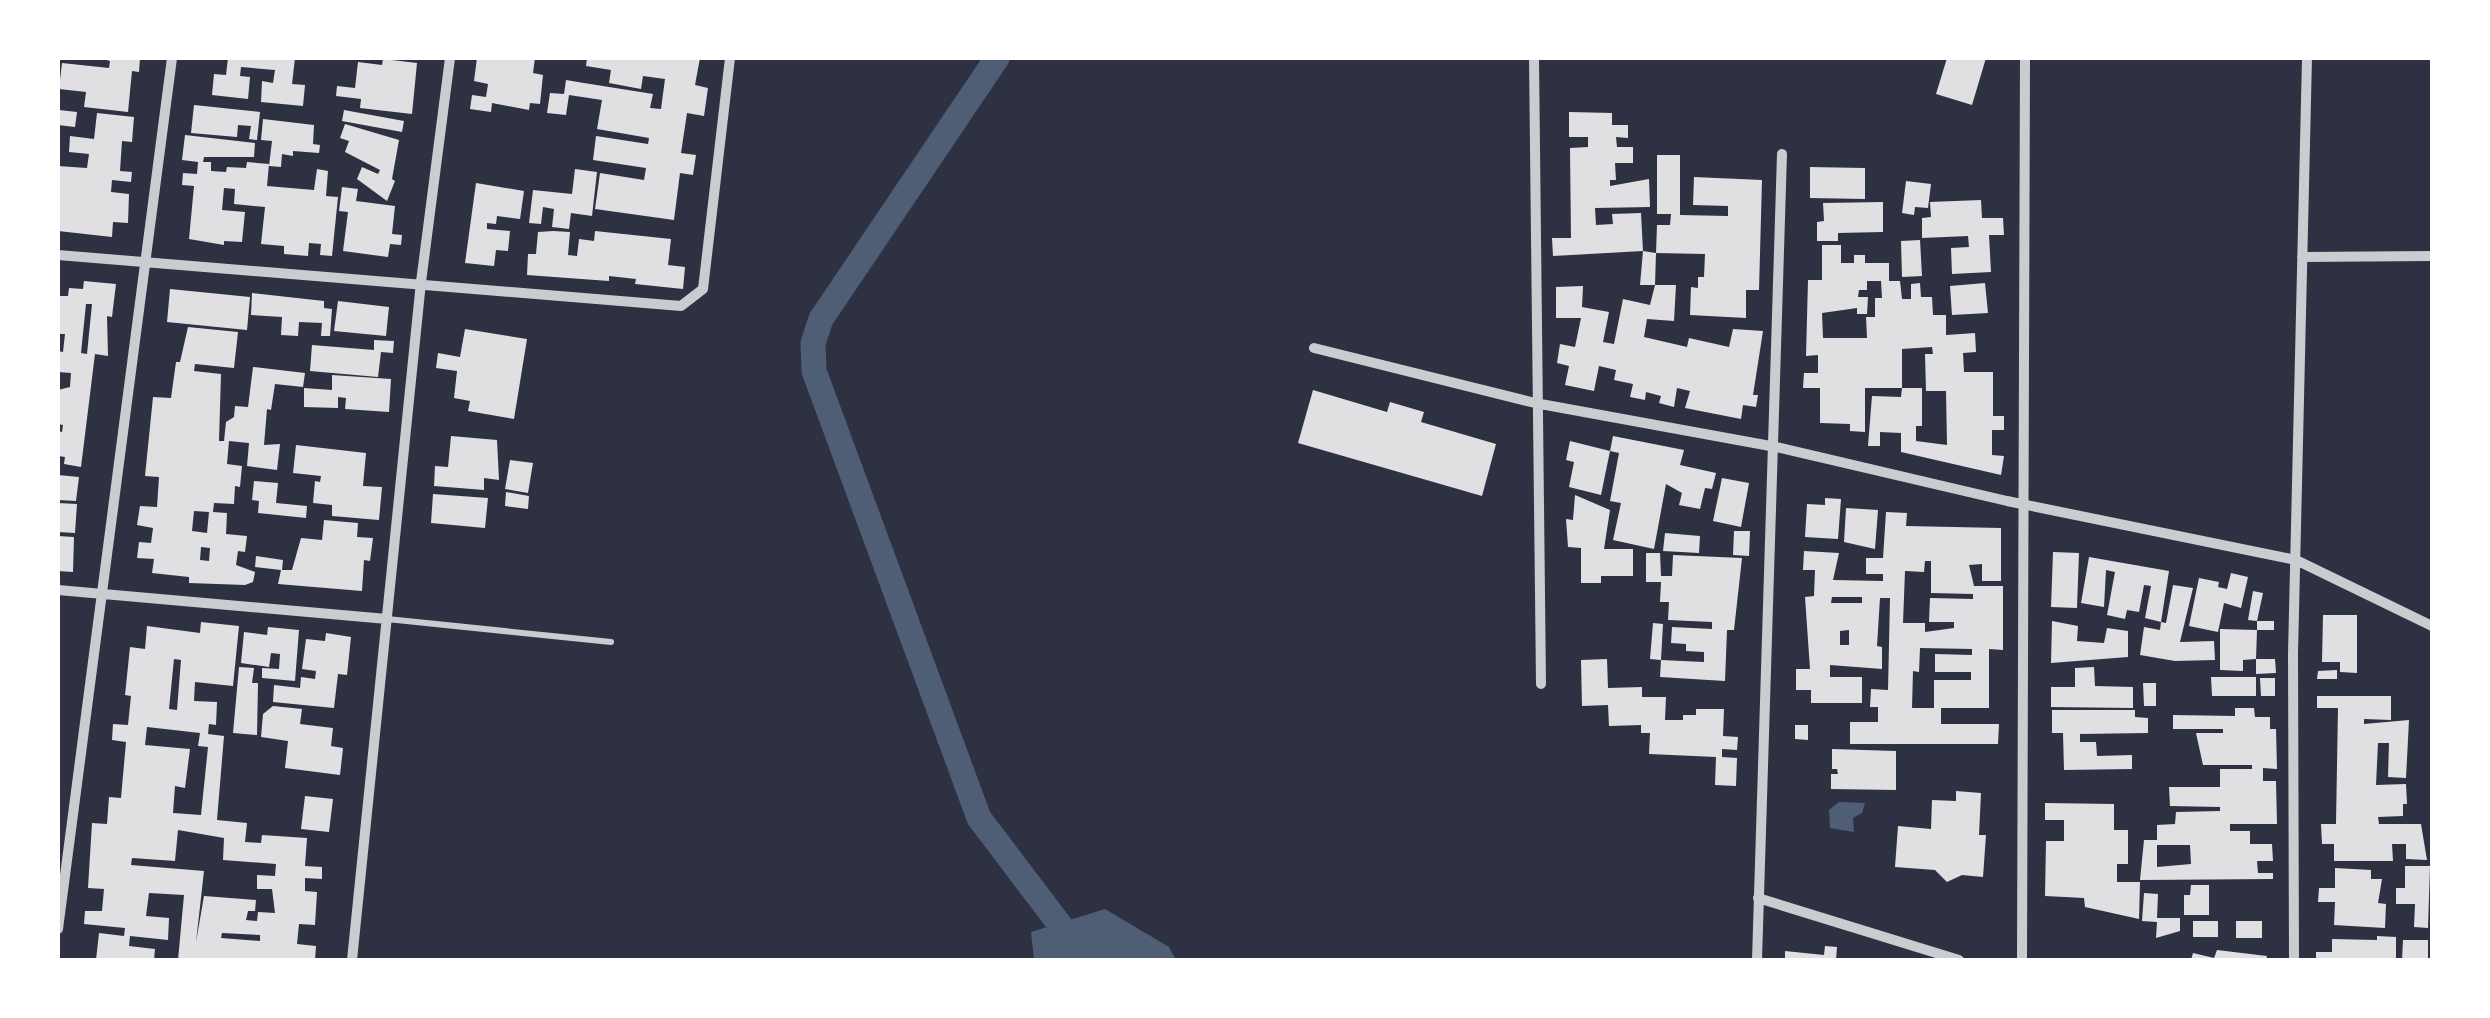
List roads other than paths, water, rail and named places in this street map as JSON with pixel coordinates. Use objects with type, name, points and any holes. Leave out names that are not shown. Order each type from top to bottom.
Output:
[{"type":"street","points":[[58,929],[172,58]]},
{"type":"street","points":[[352,960],[421,282],[450,58]]},
{"type":"street","points":[[58,255],[682,306],[694,301],[703,289],[730,58]]},
{"type":"street","points":[[1534,58],[1541,684]]},
{"type":"street","points":[[2022,960],[2025,58]]},
{"type":"street","points":[[2294,960],[2296,560],[2307,58]]},
{"type":"street","points":[[1757,960],[1776,447],[1782,154]]},
{"type":"street","points":[[2302,256],[2432,256]]},
{"type":"street","points":[[1314,348],[1535,403],[1776,447],[2296,560],[2432,626]]},
{"type":"street","points":[[58,590],[387,619]]},
{"type":"street","points":[[1758,898],[1959,960]]},
{"type":"lane","points":[[387,619],[611,642]]},
{"type":"water","points":[[1839,802],[1865,803],[1862,813],[1853,818],[1854,832],[1830,828],[1829,810]]},
{"type":"water","points":[[1105,909],[1169,947],[1176,960],[1034,960],[1031,932]]},
{"type":"waterway","points":[[997,58],[821,319],[813,343],[814,371],[979,818],[1079,950]]}]
